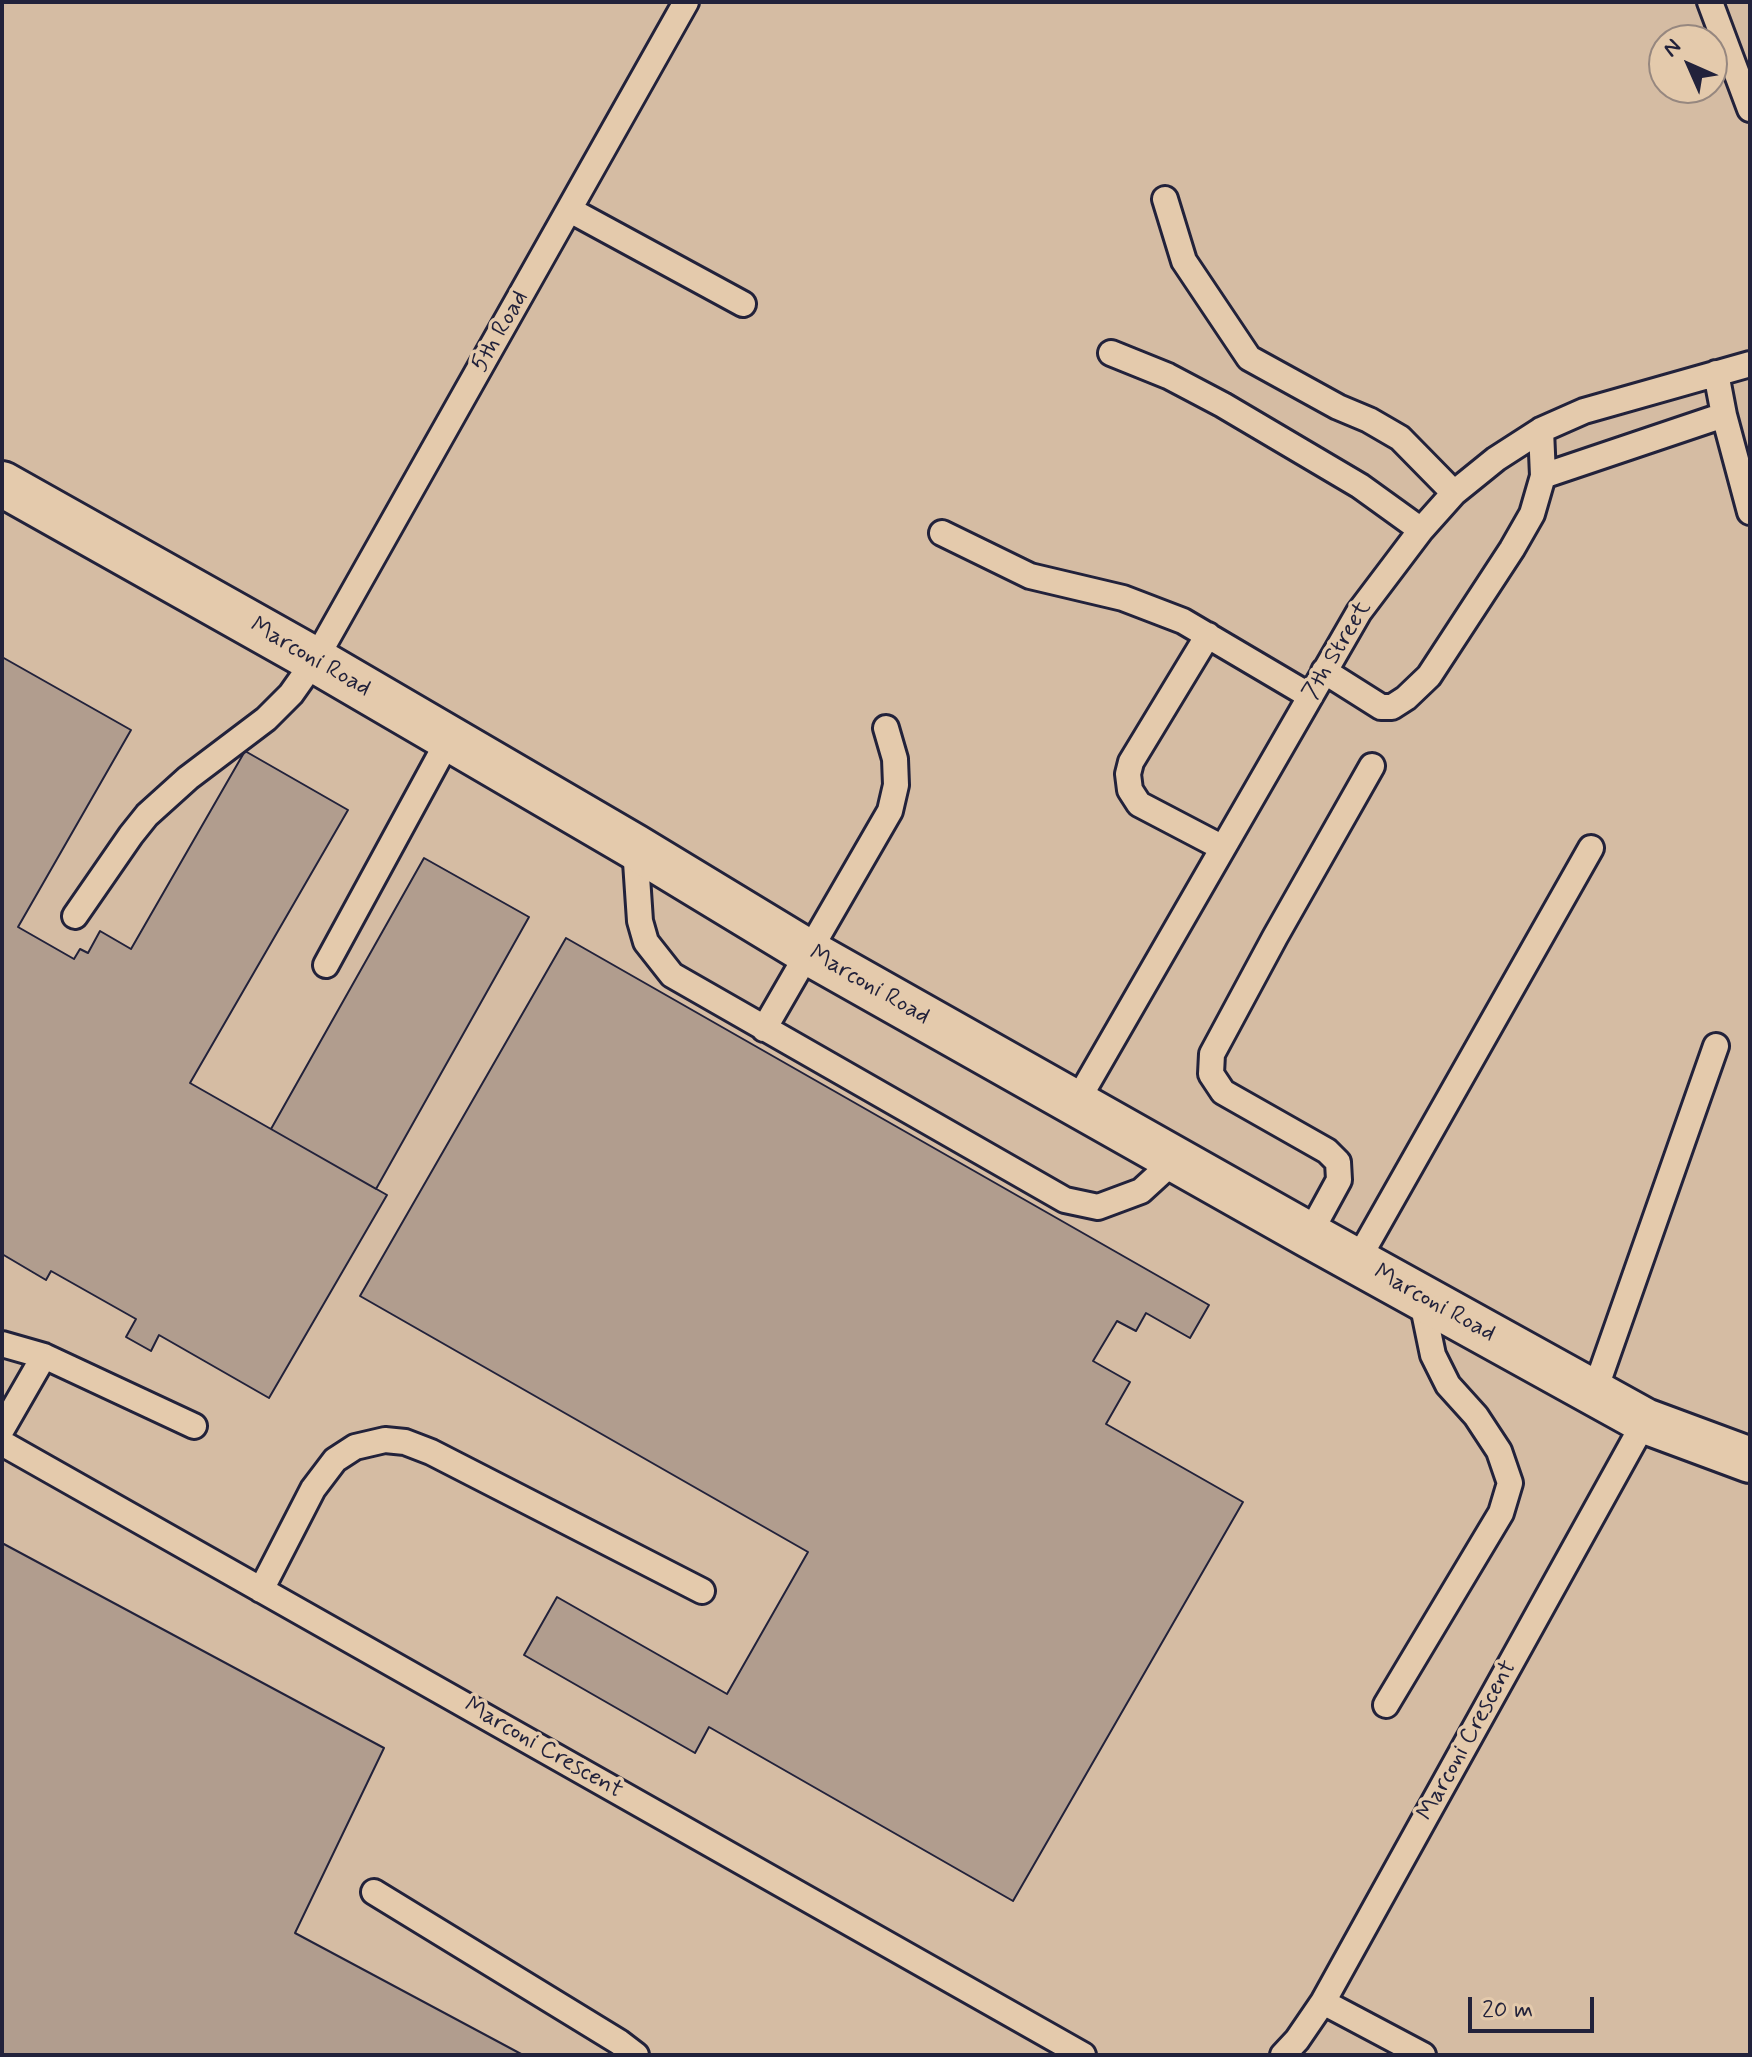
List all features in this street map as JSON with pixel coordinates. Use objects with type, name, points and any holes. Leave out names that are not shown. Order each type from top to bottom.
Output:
[{"type":"street","name":"Marconi Road","points":[[2,484],[315,660],[808,952],[1309,1235],[1645,1421],[1750,1460]]},
{"type":"lane","points":[[1710,2],[1750,109]]},
{"type":"lane","name":"5th Road","points":[[75,916],[147,815],[188,778],[266,719],[291,694],[315,660],[570,210],[678,5]]},
{"type":"lane","points":[[1165,199],[1184,261],[1249,358],[1400,438],[1454,493]]},
{"type":"lane","points":[[570,210],[743,304]]},
{"type":"lane","points":[[1111,353],[1168,376],[1223,405],[1360,486],[1421,530]]},
{"type":"lane","name":"7th Street","points":[[1076,1103],[1359,612],[1421,530],[1454,493],[1496,459],[1541,430],[1584,411],[1750,364]]},
{"type":"lane","points":[[1716,373],[1750,512]]},
{"type":"lane","points":[[1543,476],[1724,415]]},
{"type":"lane","points":[[1324,671],[1381,707],[1392,707],[1406,698],[1429,676],[1532,514],[1543,476],[1541,430]]},
{"type":"lane","points":[[942,533],[1030,576],[1123,598],[1183,621],[1310,696]]},
{"type":"lane","points":[[1208,635],[1131,762],[1128,774],[1130,790],[1139,804],[1223,848]]},
{"type":"lane","points":[[764,1029],[890,811],[896,772],[886,728]]},
{"type":"lane","points":[[326,965],[449,739]]},
{"type":"lane","points":[[1309,1235],[1339,1180],[1338,1162],[1327,1151],[1223,1092],[1211,1074],[1212,1054],[1372,766]]},
{"type":"lane","points":[[635,847],[640,921],[646,942],[672,975],[764,1029],[1065,1200],[1098,1207],[1141,1191],[1176,1159]]},
{"type":"lane","points":[[1357,1261],[1591,848]]},
{"type":"lane","points":[[1594,1393],[1716,1046]]},
{"type":"lane","points":[[1386,1705],[1501,1513],[1510,1483],[1499,1451],[1443,1375],[1433,1355],[1421,1297]]},
{"type":"lane","points":[[2,1344],[44,1356],[194,1426]]},
{"type":"lane","points":[[2,1429],[44,1356]]},
{"type":"lane","name":"Marconi Crescent","points":[[1283,2055],[1323,2002],[1645,1421]]},
{"type":"lane","points":[[261,1590],[313,1489],[335,1460],[355,1447],[385,1440],[405,1442],[431,1452],[702,1591]]},
{"type":"lane","name":"Marconi Crescent","points":[[2,1443],[1083,2055]]},
{"type":"lane","points":[[374,1892],[636,2055]]},
{"type":"lane","points":[[1323,2002],[1423,2055]]},
{"type":"shaded area","points":[[2,2],[1750,2],[1750,2055],[2,2055]]},
{"type":"building","points":[[2,657],[131,730],[18,927],[74,959],[80,949],[88,953],[100,931],[131,949],[245,751],[348,810],[190,1083],[387,1195],[269,1398],[159,1335],[151,1351],[126,1337],[136,1319],[51,1271],[46,1280],[2,1254]]},
{"type":"building","points":[[424,858],[529,917],[376,1189],[271,1129]]},
{"type":"building","points":[[566,938],[1209,1305],[1190,1338],[1146,1313],[1136,1331],[1117,1321],[1093,1361],[1130,1382],[1106,1424],[1243,1502],[1013,1901],[709,1727],[695,1753],[524,1655],[557,1597],[727,1694],[808,1552],[360,1296]]},
{"type":"building","points":[[2,1543],[384,1748],[295,1933],[523,2055],[2,2055]]}]
